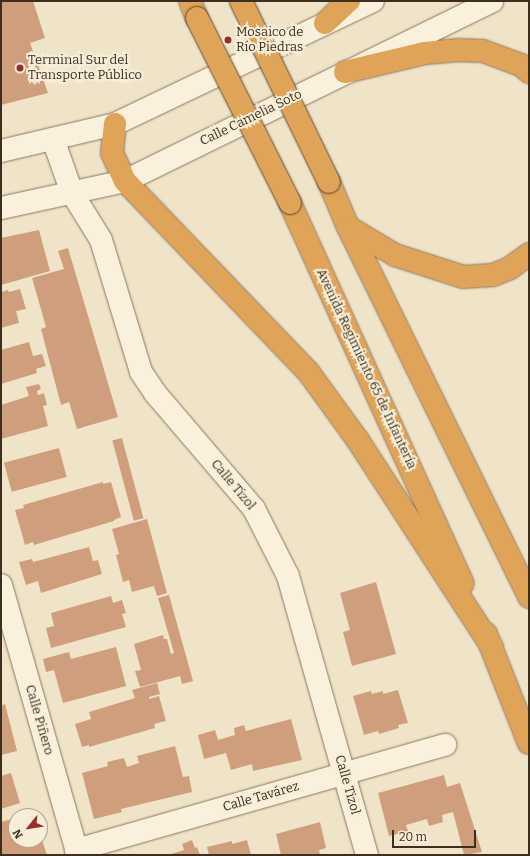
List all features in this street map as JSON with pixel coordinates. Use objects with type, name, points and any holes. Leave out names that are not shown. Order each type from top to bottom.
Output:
[{"type":"highway","points":[[241,1],[329,182],[348,227],[529,597]]},
{"type":"highway","points":[[325,23],[349,1]]},
{"type":"highway","name":"Avenida Regimiento 65 de Infantería","points":[[194,9],[290,203],[492,647],[529,743]]},
{"type":"highway","points":[[346,72],[425,53],[457,50],[483,51],[521,65],[529,72]]},
{"type":"highway","points":[[115,124],[112,153],[125,181],[309,374],[357,439],[492,647]]},
{"type":"highway","points":[[348,227],[395,255],[463,278],[492,275],[510,268],[529,254]]},
{"type":"street","points":[[1,151],[115,124],[374,1]]},
{"type":"street","name":"Calle Camelia Soto","points":[[1,208],[125,181],[492,1]]},
{"type":"street","name":"Calle Tizol","points":[[53,139],[72,193],[101,240],[141,372],[154,393],[254,509],[288,576],[367,855]]},
{"type":"street","name":"Calle Piñero","points":[[1,585],[77,852]]},
{"type":"street","name":"Calle Tavárez","points":[[77,852],[445,745]]},
{"type":"building","name":"Terminal Sur del Transporte Público","points":[[1,1],[33,1],[45,38],[30,43],[48,93],[1,105]]},
{"type":"building","points":[[39,230],[50,271],[1,285],[1,238]]},
{"type":"building","points":[[68,248],[118,417],[77,429],[69,402],[61,405],[41,329],[46,327],[32,278],[64,269],[58,251]]},
{"type":"building","points":[[20,289],[26,309],[16,311],[19,323],[1,328],[1,292],[8,290],[9,292]]},
{"type":"building","points":[[29,342],[33,356],[42,354],[46,366],[36,369],[37,373],[1,384],[1,350]]},
{"type":"building","points":[[39,384],[41,389],[37,391],[38,395],[44,393],[47,405],[43,406],[48,426],[1,439],[1,405],[29,396],[26,387]]},
{"type":"building","points":[[122,438],[143,518],[134,521],[112,441]]},
{"type":"building","points":[[59,448],[67,477],[12,492],[4,463]]},
{"type":"building","points":[[103,482],[103,484],[111,482],[121,517],[114,521],[34,545],[33,542],[25,545],[15,510],[24,508],[23,505]]},
{"type":"building","points":[[147,519],[167,593],[157,596],[154,586],[132,592],[129,580],[123,582],[116,555],[119,554],[112,529]]},
{"type":"building","points":[[89,547],[93,561],[98,560],[102,574],[41,593],[38,581],[26,585],[19,562],[32,559],[33,562]]},
{"type":"building","points":[[376,582],[396,654],[352,666],[343,632],[350,630],[340,593]]},
{"type":"building","points":[[169,595],[193,681],[182,684],[180,676],[140,687],[135,671],[141,670],[134,644],[163,635],[164,639],[167,639],[171,654],[174,653],[158,598]]},
{"type":"building","points":[[111,596],[113,603],[122,600],[126,613],[122,614],[126,627],[51,648],[46,628],[54,626],[51,613]]},
{"type":"building","points":[[116,647],[126,686],[63,703],[54,670],[46,672],[43,659],[69,652],[71,659]]},
{"type":"building","points":[[157,683],[160,694],[149,697],[149,699],[159,696],[166,721],[154,724],[155,728],[89,747],[89,745],[82,747],[75,724],[91,719],[89,712],[135,698],[132,690]]},
{"type":"building","points":[[398,690],[408,723],[398,725],[399,728],[379,734],[378,731],[364,735],[353,696],[371,691],[372,694],[383,691],[383,694]]},
{"type":"building","points":[[5,704],[17,751],[1,755],[1,706]]},
{"type":"building","points":[[291,719],[302,760],[253,771],[252,764],[231,770],[226,753],[204,759],[198,735],[215,730],[218,740],[235,735],[234,728],[244,725],[246,731]]},
{"type":"building","points":[[175,746],[183,777],[189,776],[192,792],[121,809],[122,812],[94,819],[82,773],[108,766],[107,762],[124,758],[127,767],[139,763],[137,756]]},
{"type":"building","points":[[11,773],[20,803],[1,809],[1,776]]},
{"type":"building","points":[[444,775],[447,787],[460,783],[482,852],[464,855],[453,812],[442,815],[443,822],[429,826],[427,819],[406,825],[408,831],[389,836],[378,793]]},
{"type":"building","points":[[8,820],[8,848],[45,848],[47,855],[1,855],[1,822]]},
{"type":"building","points":[[320,822],[326,848],[319,850],[320,855],[281,855],[276,834]]},
{"type":"building","points":[[192,840],[200,855],[168,855],[184,850],[182,844]]},
{"type":"building","points":[[247,840],[251,855],[209,855],[207,847],[232,841],[232,844]]},
{"type":"place","name":"Mosaico de Río Piedras","points":[[228,40]]},
{"type":"place","name":"Terminal Sur del Transporte Público","points":[[20,68]]}]
